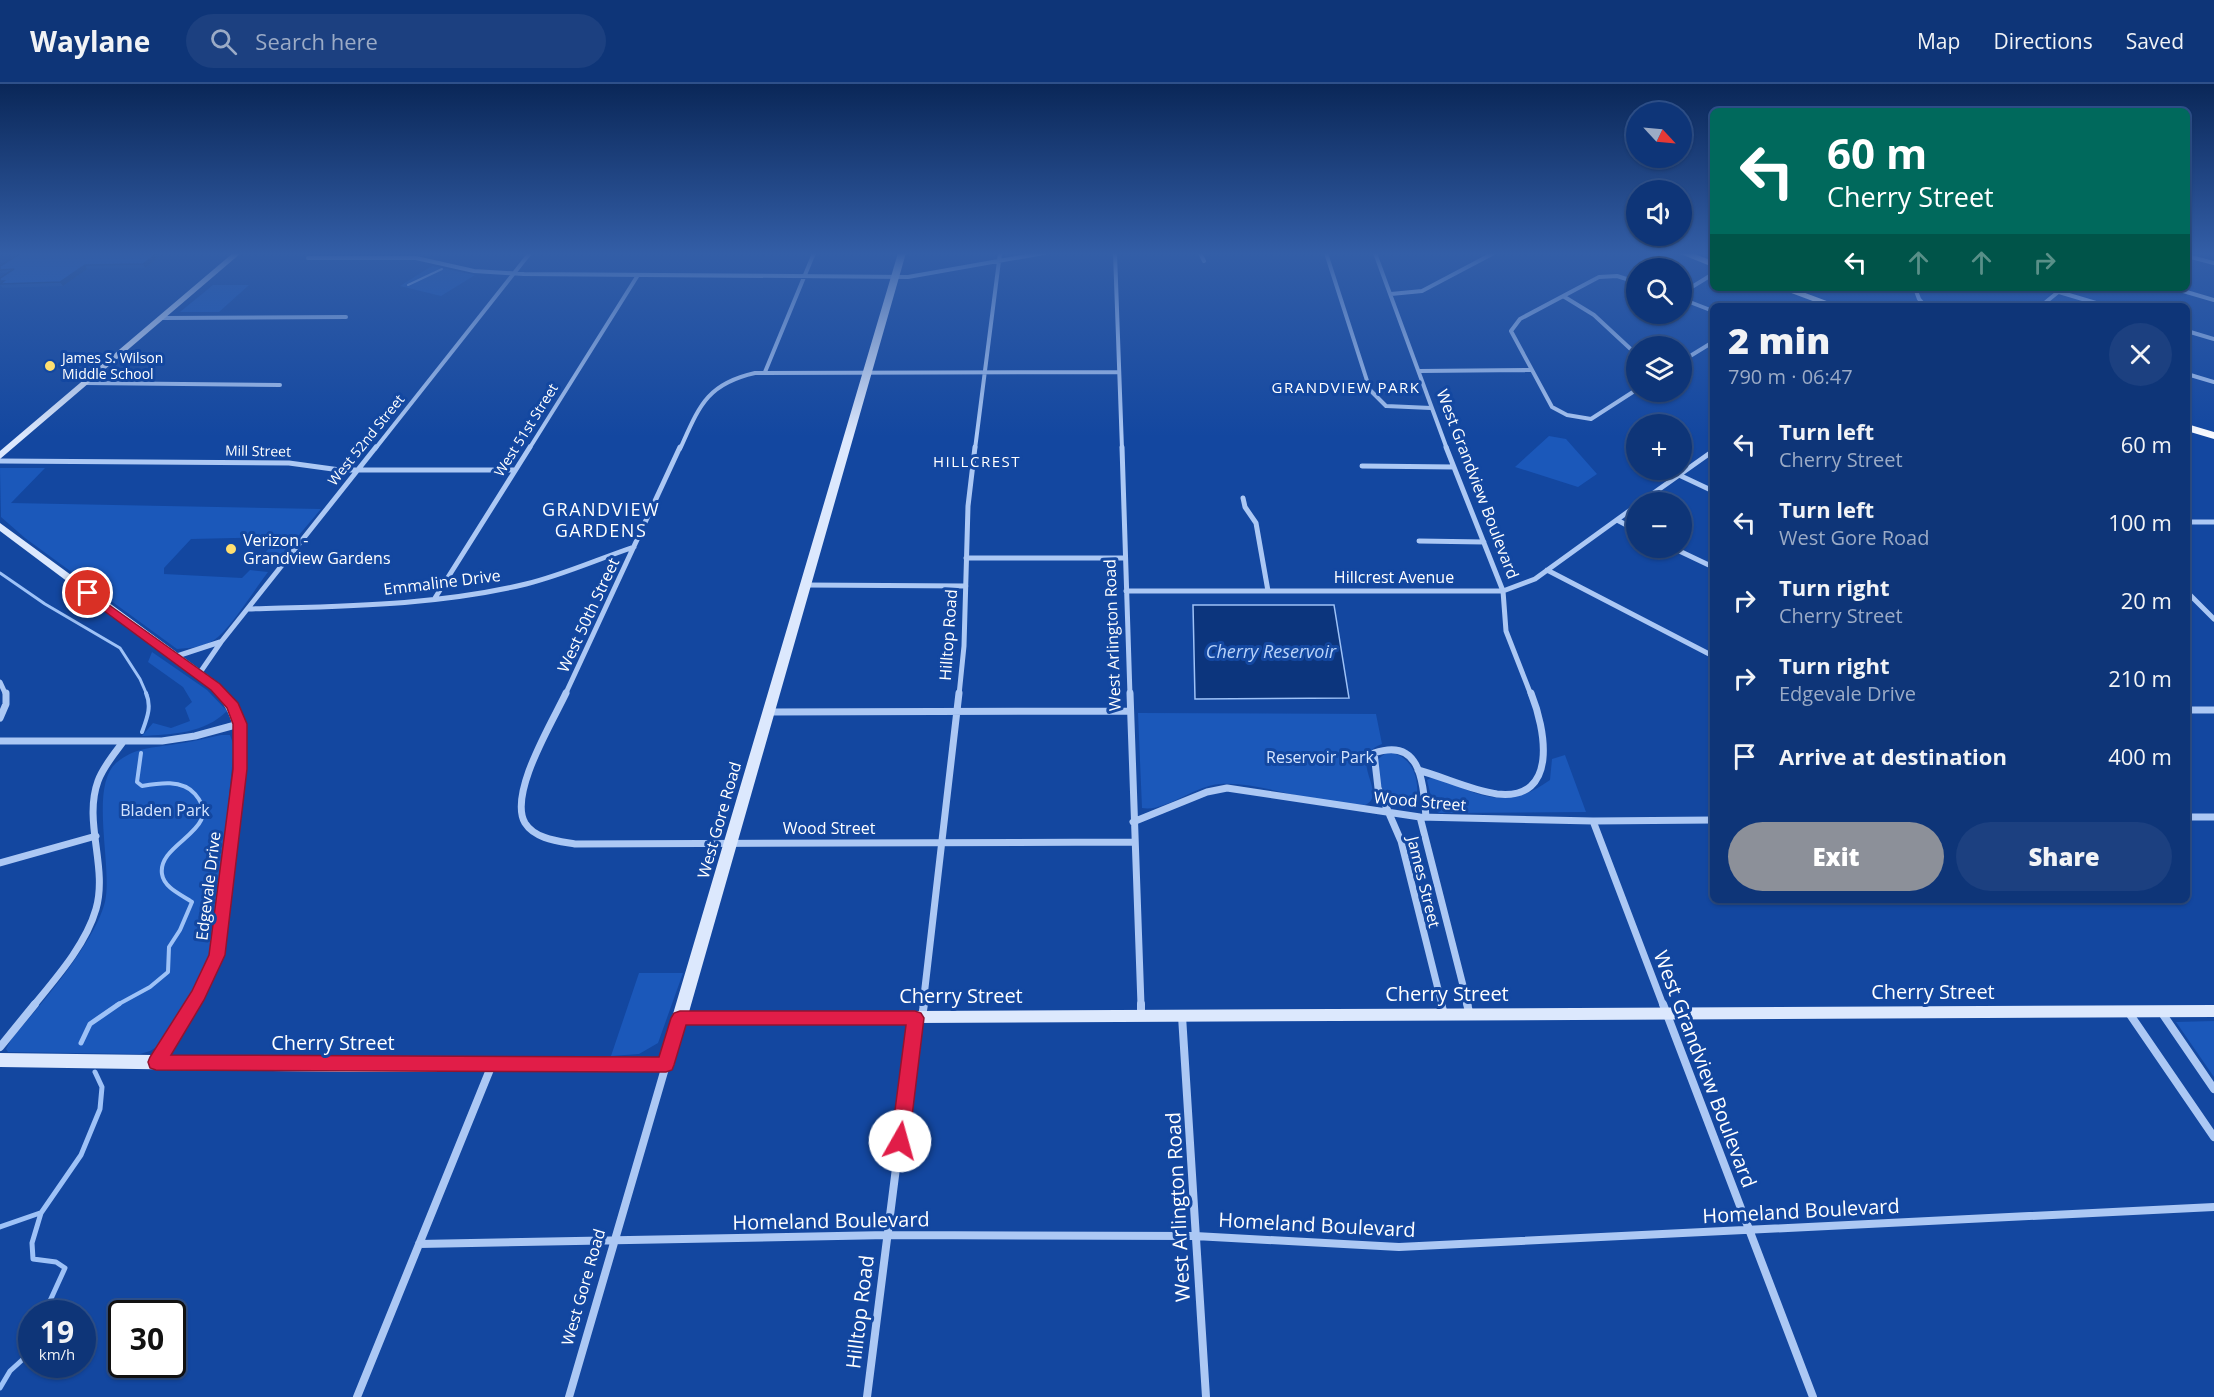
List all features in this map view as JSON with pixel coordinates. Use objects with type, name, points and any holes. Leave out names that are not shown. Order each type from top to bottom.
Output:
[{"type":"main road","points":[[2190,428],[2214,436]]},
{"type":"street","points":[[0,456],[166,314]]},
{"type":"street","name":"West 52nd Street","points":[[198,674],[482,314]]},
{"type":"street","name":"West 51st Street","points":[[435,598],[613,314]]},
{"type":"street","points":[[765,372],[789,314]]},
{"type":"street","name":"West Gore Road","points":[[569,1397],[884,314]]},
{"type":"street","name":"Hilltop Road","points":[[867,1397],[942,842],[966,616],[968,506],[992,314]]},
{"type":"street","name":"West Arlington Road","points":[[1117,314],[1141,1015]]},
{"type":"street","points":[[1346,314],[1370,390],[1386,406],[1431,408]]},
{"type":"street","name":"West Grandview Boulevard","points":[[1398,314],[1431,408],[1503,591],[1502,614],[1506,632],[1541,723],[1545,752],[1545,762],[1533,783],[1526,789],[1506,794],[1483,790],[1418,770]]},
{"type":"street","points":[[1529,314],[1512,327],[1513,336],[1552,407],[1572,416],[1591,419],[1626,396]]},
{"type":"street","points":[[1593,314],[1626,345]]},
{"type":"street","points":[[162,318],[346,317]]},
{"type":"street","points":[[2190,332],[2214,339]]},
{"type":"street","points":[[1692,355],[1710,344]]},
{"type":"street","points":[[1419,371],[1532,370]]},
{"type":"street","name":"West 50th Street","points":[[529,827],[520,810],[522,787],[706,395],[713,389],[734,379],[765,372],[1119,372]]},
{"type":"street","points":[[2190,375],[2214,382]]},
{"type":"street","points":[[85,384],[280,384]]},
{"type":"street","points":[[1692,466],[1710,453]]},
{"type":"street","name":"Mill Street","points":[[0,461],[289,463],[326,469],[514,470]]},
{"type":"street","points":[[1362,466],[1454,467]]},
{"type":"street","points":[[1655,492],[1672,480]]},
{"type":"street","points":[[1690,480],[1710,490]]},
{"type":"street","points":[[1243,498],[1245,507],[1256,523],[1268,591]]},
{"type":"street","name":"Hillcrest Avenue","points":[[1126,591],[1503,591],[1527,583],[1626,513]]},
{"type":"street","points":[[1617,520],[1626,525]]},
{"type":"street","points":[[2190,522],[2214,522]]},
{"type":"street","name":"Edgevale Drive","points":[[0,526],[198,674],[229,701],[240,724],[240,769],[217,955],[198,995],[156,1062]]},
{"type":"street","points":[[1419,541],[1484,543]]},
{"type":"street","name":"Emmaline Drive","points":[[248,609],[366,605],[435,598],[527,584],[634,548]]},
{"type":"street","points":[[1692,557],[1710,566]]},
{"type":"street","points":[[966,558],[1125,558]]},
{"type":"street","points":[[1547,570],[1710,654]]},
{"type":"street","points":[[805,585],[966,586]]},
{"type":"street","points":[[2190,595],[2210,612],[2214,619]]},
{"type":"street","points":[[174,657],[221,642]]},
{"type":"street","points":[[0,682],[6,691],[6,699],[0,718]]},
{"type":"street","points":[[2190,710],[2214,710]]},
{"type":"street","points":[[769,712],[1129,711]]},
{"type":"street","points":[[0,741],[172,740],[240,724]]},
{"type":"street","points":[[0,1047],[75,948],[90,922],[98,891],[93,810],[96,786],[103,770],[123,742]]},
{"type":"street","name":"James Street","points":[[1444,1015],[1401,841],[1381,797],[1374,775],[1374,753],[1381,750],[1399,749],[1409,755],[1418,770],[1424,791],[1423,817],[1470,1016]]},
{"type":"street","name":"Wood Street","points":[[1133,822],[1207,792],[1227,788],[1423,817],[1593,821],[1710,820]]},
{"type":"street","points":[[2190,817],[2214,817]]},
{"type":"street","name":"West Grandview Boulevard","points":[[1593,821],[1813,1397]]},
{"type":"street","name":"Wood Street","points":[[529,827],[549,840],[575,844],[1134,842]]},
{"type":"street","points":[[0,863],[96,836]]},
{"type":"street","name":"Cherry Street","points":[[680,1018],[2214,1011]]},
{"type":"street","points":[[2128,1012],[2214,1137]]},
{"type":"street","points":[[2161,1012],[2214,1089]]},
{"type":"street","name":"West Arlington Road","points":[[1182,1015],[1206,1397]]},
{"type":"street","name":"Cherry Street","points":[[0,1060],[666,1065]]},
{"type":"street","points":[[357,1397],[492,1065]]},
{"type":"street","name":"Homeland Boulevard","points":[[418,1244],[888,1236],[1196,1236],[1399,1247],[2214,1207]]},
{"type":"green space","points":[[1549,436],[1566,439],[1597,474],[1578,487],[1515,467]]},
{"type":"green space","points":[[0,468],[45,468],[11,503],[321,509],[277,561],[257,563],[278,537],[191,539],[164,568],[164,574],[242,578],[250,570],[268,572],[218,637],[204,645],[177,649],[25,538],[1,517]]},
{"type":"green space","points":[[152,652],[207,690],[227,711],[218,719],[198,728],[176,733],[142,736],[153,723],[171,728],[190,721],[185,708],[192,702],[183,687],[148,662]]},
{"type":"green space","name":"Reservoir Park","points":[[1138,713],[1376,714],[1382,744],[1371,750],[1367,758],[1373,792],[1371,800],[1365,805],[1342,803],[1257,787],[1220,784],[1200,789],[1161,806],[1142,808]]},
{"type":"green space","name":"Bladen Park","points":[[230,735],[234,746],[214,949],[201,980],[160,1045],[140,1054],[8,1052],[6,1049],[12,1038],[79,954],[105,902],[107,887],[103,808],[108,774],[116,763],[137,751]]},
{"type":"green space","points":[[1387,752],[1402,757],[1408,762],[1417,784],[1416,801],[1406,805],[1397,805],[1386,796],[1379,778],[1377,760]]},
{"type":"green space","points":[[1565,755],[1586,812],[1439,813],[1434,809],[1427,780],[1431,778],[1443,780],[1486,796],[1514,797],[1532,791],[1550,780],[1552,759]]},
{"type":"green space","points":[[639,973],[683,973],[658,1043],[639,1054],[611,1056]]},
{"type":"green space","points":[[2214,1021],[2214,1077],[2176,1022]]},
{"type":"water","name":"Cherry Reservoir","points":[[1193,605],[1334,605],[1349,698],[1195,699]]},
{"type":"waterway","points":[[0,573],[45,604],[120,648],[140,679],[147,695]]},
{"type":"waterway","points":[[142,732],[149,708],[146,693]]},
{"type":"waterway","points":[[117,1005],[150,987],[168,972],[169,947],[180,930],[192,902],[174,891],[163,879],[163,863],[169,853],[197,827],[202,817],[202,806],[190,789],[177,784],[163,783],[142,786],[137,782],[141,753]]},
{"type":"waterway","points":[[81,1043],[90,1024],[119,1004]]},
{"type":"waterway","points":[[50,1300],[65,1268],[56,1262],[33,1259],[32,1243],[41,1213],[81,1155],[100,1109],[102,1087],[95,1072]]},
{"type":"waterway","points":[[0,1227],[40,1213]]},
{"type":"waterway","points":[[0,1388],[10,1371],[18,1364]]},
{"type":"place","name":"James S. Wilson Middle School","points":[[50,366]]},
{"type":"place","name":"Verizon - Grandview Gardens","points":[[231,549]]},
{"type":"district","name":"GRANDVIEW PARK","points":[[1346,388]]},
{"type":"district","name":"HILLCREST","points":[[977,462]]},
{"type":"district","name":"GRANDVIEW GARDENS","points":[[601,520]]},
{"type":"route","points":[[88,593],[216,687],[233,706],[240,724],[240,769],[220,944],[210,973],[180,1026],[156,1062],[348,1065],[666,1065],[680,1018],[915,1018],[900,1141]]}]
